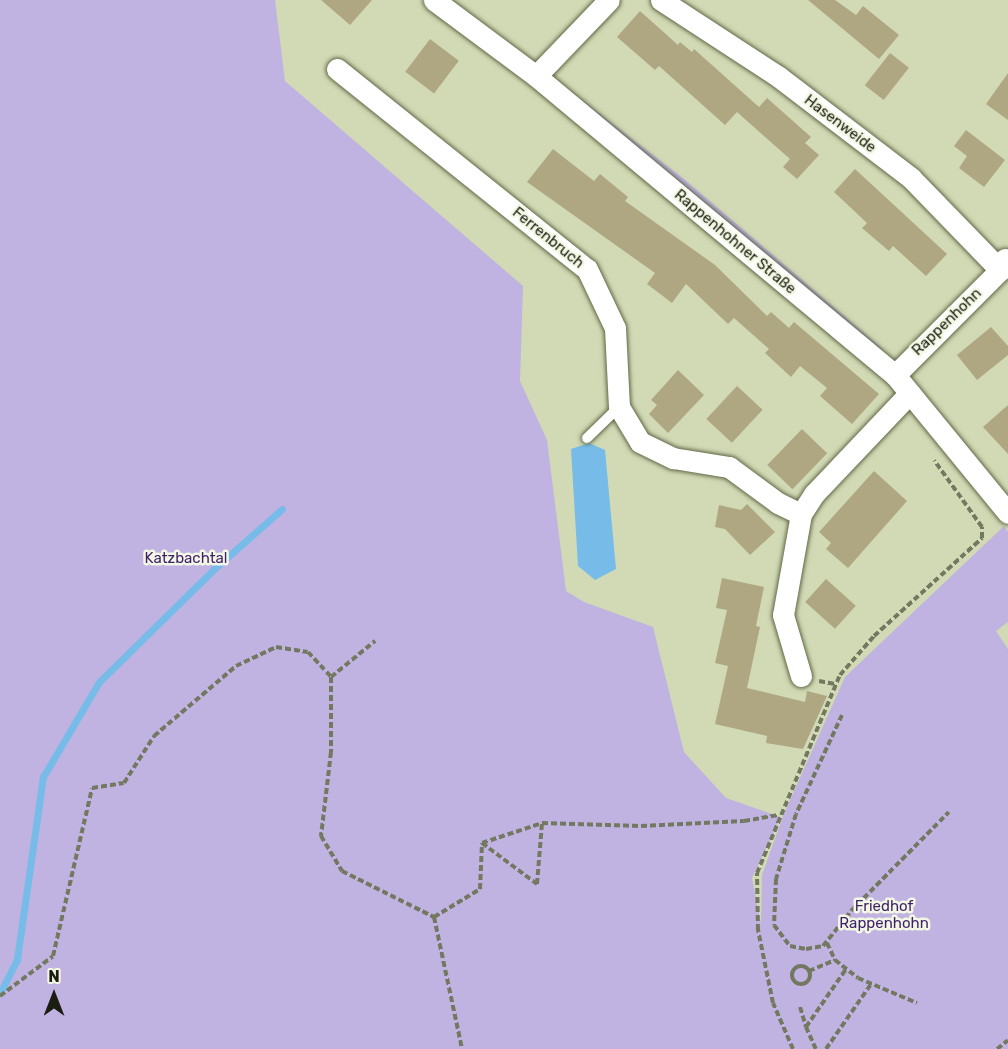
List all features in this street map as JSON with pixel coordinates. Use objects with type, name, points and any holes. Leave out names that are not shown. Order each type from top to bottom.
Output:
[{"type":"street","name":"Rappenhohner Straße","points":[[434,0],[536,76],[895,375],[1008,513]]},
{"type":"street","points":[[536,76],[609,0]]},
{"type":"street","name":"Hasenweide","points":[[661,0],[779,78],[911,178],[1006,262]]},
{"type":"street","name":"Ferrenbruch","points":[[337,69],[587,269],[615,328],[618,407],[640,442],[673,458],[729,467],[777,502],[801,514]]},
{"type":"street","name":"Rappenhohn","points":[[895,375],[1006,262]]},
{"type":"street","points":[[801,676],[783,615],[801,514],[814,494],[910,393]]},
{"type":"lane","points":[[587,438],[618,407]]},
{"type":"path","points":[[793,1049],[773,1003],[758,930],[757,873],[779,815],[840,675],[874,636],[982,538],[982,527],[931,455]]},
{"type":"path","points":[[331,677],[375,641]]},
{"type":"path","points":[[0,996],[53,956],[92,788],[124,783],[154,736],[236,666],[276,647],[308,651],[331,677],[331,752],[321,836],[342,871],[434,917]]},
{"type":"path","points":[[842,716],[796,814],[781,861],[775,897],[774,925],[790,946],[806,950],[827,943],[851,911],[949,812]]},
{"type":"path","points":[[482,843],[542,823],[641,826],[744,821],[779,815]]},
{"type":"path","points":[[482,843],[537,884],[542,823]]},
{"type":"path","points":[[434,917],[480,889],[482,843]]},
{"type":"path","points":[[434,917],[462,1049]]},
{"type":"path","points":[[827,943],[835,960],[846,969],[871,984],[916,1003]]},
{"type":"path","points":[[809,971],[805,983],[794,980],[797,968],[809,971],[835,960]]},
{"type":"path","points":[[806,1027],[846,969]]},
{"type":"path","points":[[826,1049],[871,984]]},
{"type":"path","points":[[800,1007],[816,1049]]},
{"type":"path","points":[[997,1049],[1008,1040]]},
{"type":"green space","points":[[0,0],[275,0],[285,81],[523,286],[520,381],[547,440],[566,591],[584,602],[653,627],[684,752],[726,798],[781,817],[752,878],[761,924],[762,875],[783,816],[845,677],[1004,526],[1008,532],[1008,622],[996,631],[1008,649],[1008,1049],[0,1049]]},
{"type":"green space","points":[[563,85],[684,179],[883,349],[880,351]]},
{"type":"water","points":[[589,443],[605,450],[616,569],[595,580],[578,566],[571,449]]},
{"type":"building","points":[[321,0],[372,0],[350,25]]},
{"type":"building","points":[[808,0],[835,0],[856,15],[863,6],[899,35],[879,59]]},
{"type":"building","points":[[640,11],[678,45],[680,42],[692,52],[694,49],[759,107],[767,98],[811,137],[805,143],[819,155],[797,179],[783,167],[790,159],[737,112],[725,125],[659,66],[655,70],[617,37]]},
{"type":"building","points":[[430,39],[459,61],[434,93],[405,72]]},
{"type":"building","points":[[890,53],[909,68],[884,100],[865,85]]},
{"type":"building","points":[[1008,73],[1008,120],[986,104]]},
{"type":"building","points":[[966,130],[1005,160],[984,187],[959,168],[967,156],[954,146]]},
{"type":"building","points":[[553,149],[594,181],[600,174],[628,197],[625,201],[715,265],[767,316],[771,312],[789,328],[794,322],[879,394],[852,424],[820,396],[827,388],[800,366],[791,377],[765,353],[769,349],[734,318],[728,324],[686,284],[672,303],[647,284],[655,273],[527,182]]},
{"type":"building","points":[[855,169],[947,254],[926,276],[893,246],[889,251],[862,228],[867,223],[834,192]]},
{"type":"building","points":[[991,327],[1008,346],[1008,355],[977,380],[957,355]]},
{"type":"building","points":[[678,370],[704,395],[668,433],[649,414],[657,405],[651,400]]},
{"type":"building","points":[[737,386],[763,410],[732,443],[706,419]]},
{"type":"building","points":[[1008,405],[1008,454],[983,427]]},
{"type":"building","points":[[802,429],[827,453],[792,489],[767,465]]},
{"type":"building","points":[[874,471],[907,501],[848,568],[826,549],[831,543],[819,532]]},
{"type":"building","points":[[747,504],[775,532],[750,555],[725,529],[715,527],[719,505],[741,510]]},
{"type":"building","points":[[722,578],[764,587],[756,626],[760,627],[747,688],[805,702],[807,691],[827,696],[803,749],[766,743],[767,736],[715,724],[728,666],[715,663],[727,610],[716,608]]},
{"type":"building","points":[[826,579],[856,606],[835,629],[805,602]]},
{"type":"waterway","points":[[0,993],[17,959],[43,777],[99,682],[215,568],[282,509]]},
{"type":"park label","name":"Katzbachtal","points":[[186,559]]},
{"type":"park label","name":"Friedhof Rappenhohn","points":[[884,914]]}]
